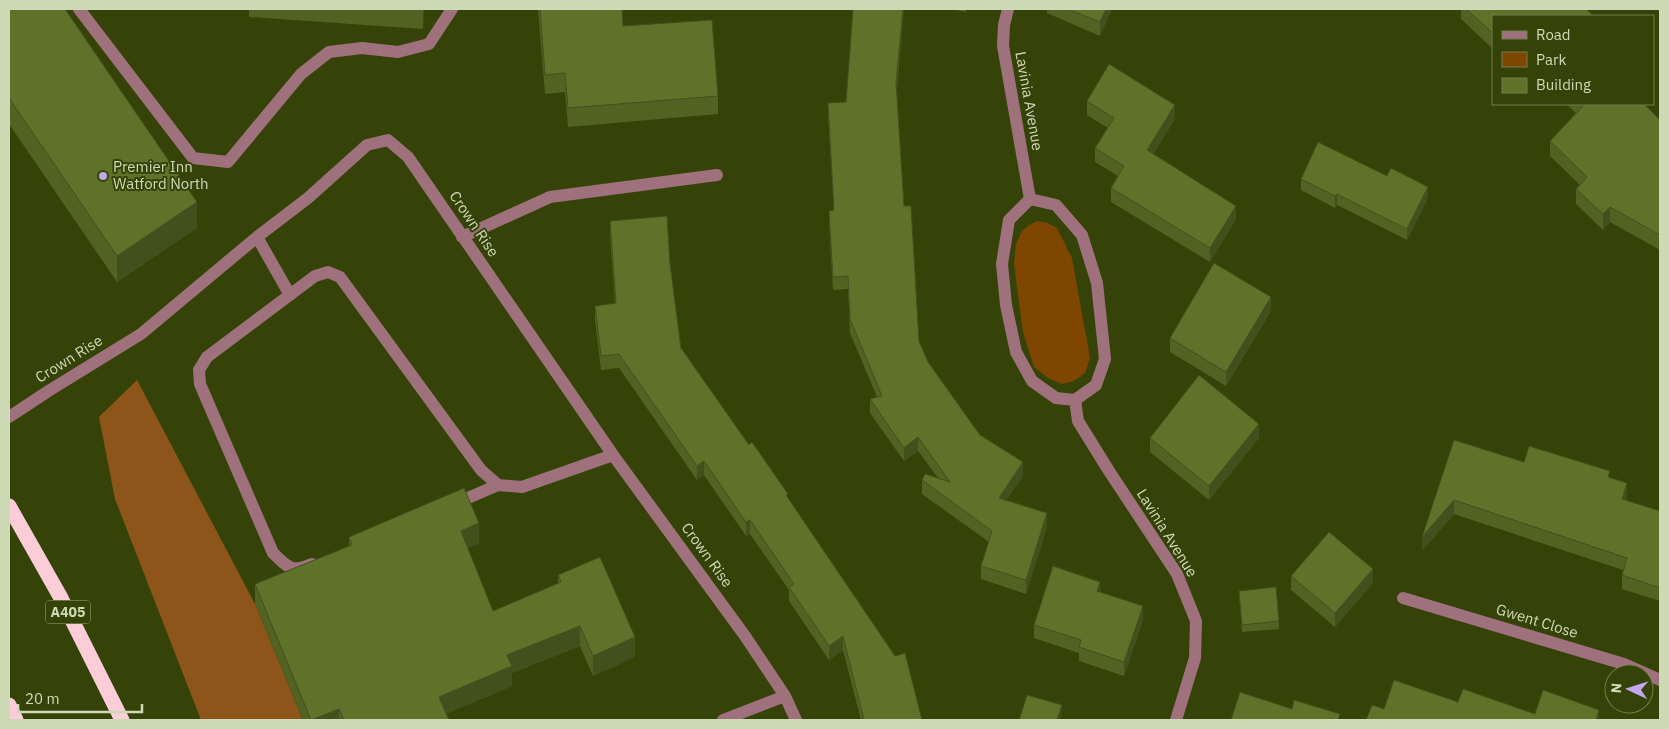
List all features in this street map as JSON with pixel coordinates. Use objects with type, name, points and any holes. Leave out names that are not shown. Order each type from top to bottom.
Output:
[{"type":"highway","name":"A405","points":[[9,506],[61,598],[122,720]]},
{"type":"highway","points":[[9,705],[16,720]]},
{"type":"street","points":[[79,9],[193,158],[228,162],[301,74],[329,52],[362,48],[398,52],[429,44],[452,9]]},
{"type":"street","name":"Lavinia Avenue","points":[[1008,9],[1004,25],[1003,46],[1030,200]]},
{"type":"street","name":"Crown Rise","points":[[9,417],[141,334],[257,236],[308,198],[367,145],[388,140],[408,157],[614,455],[745,636],[785,696],[796,720]]},
{"type":"street","points":[[462,237],[550,197],[718,175]]},
{"type":"street","points":[[1030,200],[1056,205],[1082,235],[1097,283],[1105,359],[1096,385],[1075,400],[1056,398],[1032,381],[1016,352],[1006,305],[1002,264],[1009,220],[1030,200]]},
{"type":"street","points":[[257,236],[290,295]]},
{"type":"street","points":[[327,558],[300,569],[285,565],[273,553],[200,384],[199,370],[207,357],[315,276],[328,272],[340,277],[481,470],[498,485]]},
{"type":"street","name":"Lavinia Avenue","points":[[1075,400],[1078,421],[1109,472],[1177,574],[1196,621],[1195,658],[1176,720]]},
{"type":"street","points":[[444,508],[498,485],[522,487],[614,455]]},
{"type":"street","name":"Gwent Close","points":[[1404,598],[1624,664],[1660,680]]},
{"type":"street","points":[[723,720],[785,696]]},
{"type":"green space","points":[[1038,221],[1057,228],[1072,258],[1090,358],[1085,373],[1074,381],[1062,384],[1048,378],[1034,367],[1023,332],[1014,264],[1016,244],[1022,231]]},
{"type":"shaded area","points":[[137,380],[255,604],[303,720],[201,720],[115,499],[99,417]]},
{"type":"building","name":"Premier Inn Watford North","points":[[9,9],[65,9],[197,202],[117,256],[9,98]]},
{"type":"building","points":[[540,9],[622,9],[623,26],[712,20],[718,96],[568,108],[565,73],[545,75]]},
{"type":"building","points":[[853,9],[903,9],[896,83],[904,206],[911,206],[919,341],[928,362],[980,435],[1023,462],[999,498],[1047,513],[1026,580],[981,566],[992,531],[922,480],[925,474],[950,482],[918,437],[904,448],[870,399],[882,396],[850,319],[848,276],[833,277],[829,211],[834,210],[828,103],[846,102]]},
{"type":"building","points":[[1068,9],[1106,9],[1100,22]]},
{"type":"building","points":[[1466,9],[1586,9],[1593,15],[1492,15],[1492,32]]},
{"type":"building","points":[[1109,64],[1175,105],[1147,150],[1236,206],[1210,248],[1111,188],[1124,166],[1095,148],[1114,118],[1087,101]]},
{"type":"building","points":[[1584,105],[1645,105],[1660,120],[1660,235],[1610,207],[1603,214],[1576,189],[1587,177],[1550,141]]},
{"type":"building","points":[[1318,142],[1387,176],[1391,168],[1428,187],[1407,229],[1337,194],[1335,196],[1301,179]]},
{"type":"building","points":[[667,216],[670,264],[681,348],[749,445],[752,442],[895,656],[905,653],[922,720],[864,720],[843,636],[829,646],[789,587],[794,584],[750,520],[746,522],[704,461],[697,466],[619,354],[601,356],[595,306],[616,303],[610,221]]},
{"type":"building","points":[[1214,263],[1271,297],[1226,372],[1170,338]]},
{"type":"building","points":[[1199,375],[1259,424],[1209,486],[1150,438]]},
{"type":"building","points":[[1454,440],[1524,462],[1529,446],[1610,471],[1608,477],[1627,483],[1622,499],[1660,511],[1660,588],[1622,575],[1627,558],[1454,500],[1422,537]]},
{"type":"building","points":[[464,488],[479,523],[461,531],[493,611],[561,582],[558,575],[600,557],[635,637],[593,656],[580,626],[507,655],[512,666],[439,697],[449,720],[344,720],[339,709],[311,720],[255,584],[352,545],[349,537]]},
{"type":"building","points":[[1329,532],[1373,569],[1335,613],[1291,576]]},
{"type":"building","points":[[1053,566],[1100,582],[1097,591],[1143,606],[1124,662],[1079,647],[1081,640],[1034,625]]},
{"type":"building","points":[[1276,587],[1279,621],[1242,625],[1239,591]]},
{"type":"building","points":[[1394,680],[1458,702],[1463,689],[1535,714],[1543,690],[1599,710],[1596,720],[1366,720],[1372,705],[1384,709]]},
{"type":"building","points":[[1240,692],[1292,709],[1294,700],[1340,714],[1338,720],[1231,720]]},
{"type":"building","points":[[1027,695],[1062,705],[1057,720],[1019,720]]},
{"type":"place","name":"Premier Inn Watford North","points":[[103,176]]}]
